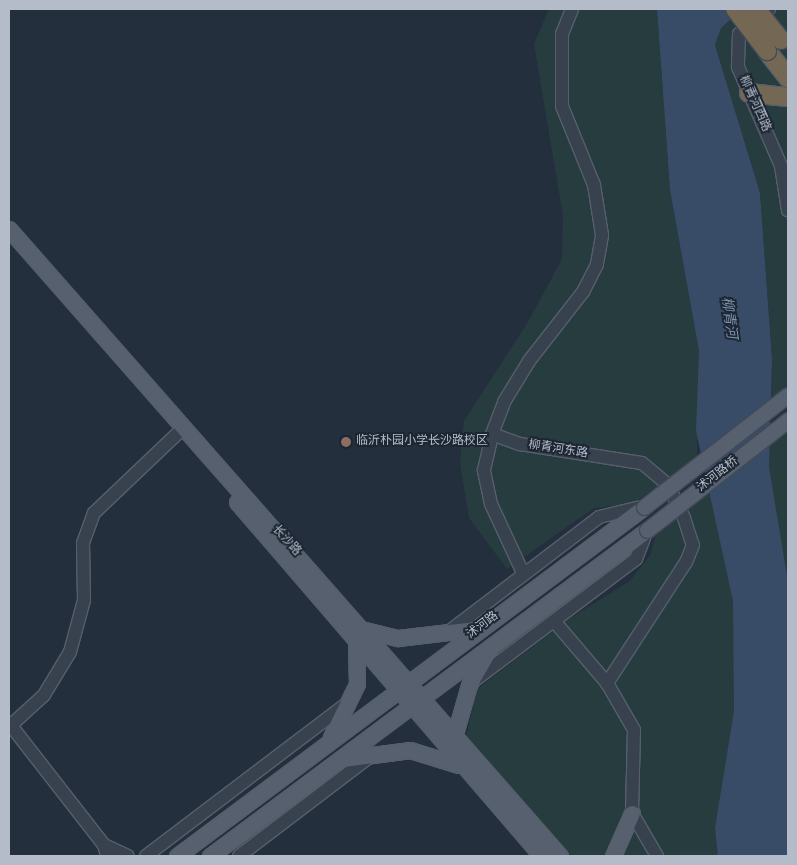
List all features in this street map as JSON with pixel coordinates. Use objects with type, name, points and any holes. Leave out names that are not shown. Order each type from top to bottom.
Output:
[{"type":"highway","points":[[734,9],[779,47]]},
{"type":"highway","points":[[756,9],[779,47],[788,78]]},
{"type":"highway","points":[[749,93],[788,97]]},
{"type":"main road","name":"长沙路","points":[[9,229],[360,635],[415,701],[465,768],[540,856]]},
{"type":"main road","name":"长沙路","points":[[9,242],[360,635]]},
{"type":"main road","name":"沭河路","points":[[177,856],[330,738],[403,686],[644,506],[788,395]]},
{"type":"main road","name":"沭河路桥","points":[[647,530],[788,420]]},
{"type":"main road","name":"沭河路","points":[[210,856],[415,701],[647,530]]},
{"type":"main road","points":[[330,738],[357,684],[360,635],[398,638],[444,635],[479,628]]},
{"type":"main road","points":[[455,734],[470,684],[492,646]]},
{"type":"main road","name":"长沙路","points":[[415,701],[455,734],[560,856]]},
{"type":"main road","points":[[338,760],[410,750],[437,755],[465,768]]},
{"type":"main road","points":[[614,856],[632,813]]},
{"type":"street","points":[[523,573],[508,550],[490,504],[484,470],[492,434],[504,402],[529,361],[583,292],[597,264],[602,235],[594,185],[562,106],[562,34],[572,9]]},
{"type":"street","name":"柳青河西路","points":[[769,9],[739,34],[738,67],[781,166],[788,210]]},
{"type":"street","points":[[128,856],[106,850],[9,725],[44,695],[70,652],[84,600],[83,543],[94,513],[178,433]]},
{"type":"street","name":"柳青河东路","points":[[492,434],[520,444],[642,463],[672,493],[693,545],[607,683]]},
{"type":"street","points":[[444,635],[599,517],[644,506]]},
{"type":"street","points":[[470,684],[636,558],[647,530]]},
{"type":"street","points":[[554,621],[607,683],[634,730],[632,813],[657,856]]},
{"type":"street","points":[[146,856],[346,704]]},
{"type":"street","points":[[239,856],[373,754]]},
{"type":"green space","points":[[549,9],[657,9],[670,190],[699,351],[697,459],[632,504],[594,508],[507,569],[469,518],[460,463],[464,421],[528,322],[562,259],[563,216],[534,44]]},
{"type":"green space","points":[[742,9],[788,9],[788,387],[771,401],[772,359],[760,193],[715,45],[721,28]]},
{"type":"green space","points":[[788,430],[788,856],[571,856],[466,737],[477,689],[569,619],[630,581],[651,554],[656,532]]},
{"type":"water","name":"柳青河","points":[[657,9],[742,9],[721,28],[715,45],[760,193],[772,359],[769,467],[788,582],[788,856],[718,856],[715,828],[734,711],[733,601],[696,431],[699,351],[670,190]]},
{"type":"place","name":"临沂朴园小学长沙路校区","points":[[346,442]]}]
